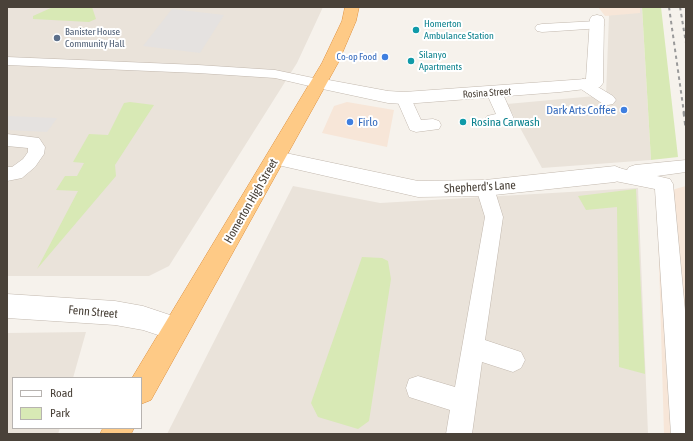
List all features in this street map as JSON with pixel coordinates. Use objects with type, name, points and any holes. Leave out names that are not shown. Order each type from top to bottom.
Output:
[{"type":"highway","name":"Homerton High Street","points":[[142,388],[330,63],[349,21],[352,7]]},
{"type":"street","points":[[583,84],[594,83],[597,22]]},
{"type":"street","name":"Rosina Street","points":[[318,83],[388,97],[404,98],[560,88],[583,84]]},
{"type":"street","name":"Shepherd's Lane","points":[[276,158],[408,188],[486,188],[615,174]]},
{"type":"street","name":"Fenn Street","points":[[7,306],[115,313],[142,318],[176,329]]},
{"type":"lane","points":[[542,28],[597,22]]},
{"type":"lane","points":[[7,61],[198,69],[275,74],[318,83]]},
{"type":"lane","points":[[583,84],[608,100]]},
{"type":"lane","points":[[494,92],[506,119],[494,120]]},
{"type":"lane","points":[[404,98],[416,126],[433,125]]},
{"type":"lane","points":[[7,140],[33,142],[37,146],[36,154],[29,164],[16,173],[7,174]]},
{"type":"lane","name":"Shepherd's Lane","points":[[615,174],[686,166]]},
{"type":"lane","points":[[615,174],[664,184],[684,434]]},
{"type":"lane","points":[[459,434],[494,217],[486,188]]},
{"type":"lane","points":[[473,348],[513,360]]},
{"type":"lane","points":[[418,388],[464,402]]},
{"type":"shaded area","points":[[7,7],[323,7],[297,63],[169,266],[149,276],[7,276]]},
{"type":"shaded area","points":[[598,7],[640,7],[640,13],[605,16]]},
{"type":"shaded area","points":[[602,7],[642,7],[651,160],[542,168],[507,104],[606,95],[609,16]]},
{"type":"shaded area","points":[[172,9],[224,15],[200,53],[143,46]]},
{"type":"shaded area","points":[[347,102],[394,110],[387,147],[322,133],[334,106]]},
{"type":"shaded area","points":[[7,116],[57,118],[47,132],[7,130]]},
{"type":"shaded area","points":[[293,186],[380,203],[638,188],[648,434],[167,434]]},
{"type":"shaded area","points":[[686,186],[686,434],[664,434],[657,194]]},
{"type":"shaded area","points":[[86,332],[73,377],[12,377],[12,429],[60,429],[58,434],[7,434],[7,333]]},
{"type":"green space","points":[[53,7],[92,7],[96,19],[89,22],[33,19],[33,16]]},
{"type":"green space","points":[[642,7],[661,7],[678,157],[651,160]]},
{"type":"green space","points":[[130,102],[154,105],[115,165],[116,176],[37,269],[78,191],[56,190],[65,176],[77,176],[84,163],[73,162],[89,134],[108,135],[124,103]]},
{"type":"green space","points":[[636,189],[645,374],[619,367],[617,207],[586,210],[578,196]]},
{"type":"green space","points":[[362,257],[382,258],[388,261],[391,279],[369,421],[358,429],[318,417],[311,403]]},
{"type":"railway","points":[[669,7],[684,113]]},
{"type":"railway","points":[[680,7],[686,43]]},
{"type":"railway","points":[[684,112],[686,128]]},
{"type":"place","name":"Homerton Ambulance Station","points":[[416,30]]},
{"type":"place","name":"Banister House Community Hall","points":[[57,38]]},
{"type":"place","name":"Co-op Food","points":[[385,57]]},
{"type":"place","name":"Silanyo Apartments","points":[[411,61]]},
{"type":"place","name":"Dark Arts Coffee","points":[[624,110]]},
{"type":"place","name":"Firlo","points":[[350,122]]},
{"type":"place","name":"Rosina Carwash","points":[[463,122]]}]
